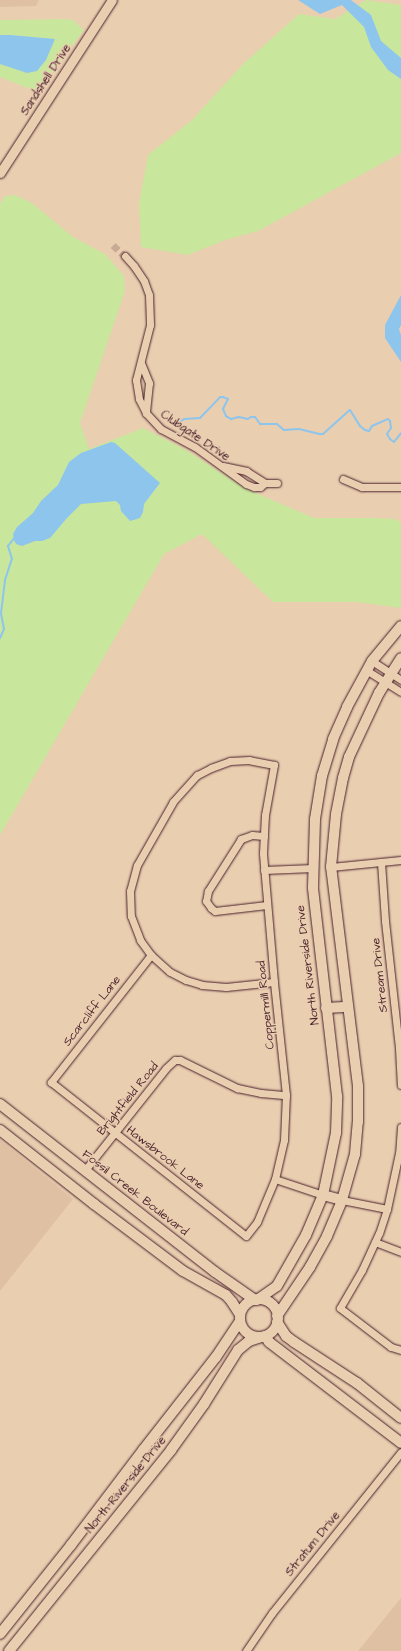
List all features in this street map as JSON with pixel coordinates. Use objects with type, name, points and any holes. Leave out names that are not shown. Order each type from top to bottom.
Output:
[{"type":"main road","name":"North Riverside Drive","points":[[256,1300],[277,1286],[306,1235],[323,1195],[336,1133],[337,1096],[314,904],[313,868],[316,819],[322,776],[333,739],[341,720],[369,666],[401,626]]},
{"type":"main road","points":[[0,1130],[94,1204],[183,1270],[226,1295],[232,1302],[245,1331],[250,1335],[263,1336],[273,1331],[277,1319],[327,1236],[342,1200],[355,1154],[358,1122],[358,1086],[331,867],[336,814],[343,778],[366,718],[390,673],[401,658]]},
{"type":"main road","points":[[313,868],[331,867]]},
{"type":"main road","points":[[326,1008],[348,1006]]},
{"type":"main road","name":"Fossil Creek Boulevard","points":[[0,1104],[256,1300]]},
{"type":"main road","points":[[323,1195],[342,1200]]},
{"type":"main road","points":[[240,1318],[244,1307],[256,1300],[268,1302],[273,1306],[277,1319],[286,1336],[357,1383],[401,1418]]},
{"type":"main road","name":"North Riverside Drive","points":[[0,1634],[71,1545],[216,1357],[240,1318]]},
{"type":"main road","name":"North Riverside Drive","points":[[9,1651],[84,1556],[171,1450],[204,1404],[238,1350],[249,1341],[263,1336]]},
{"type":"main road","points":[[263,1336],[401,1443]]},
{"type":"street","name":"Sandshell Drive","points":[[0,173],[112,0]]},
{"type":"street","name":"Clubgate Drive","points":[[125,256],[144,281],[149,295],[150,325],[136,380],[139,399],[146,413],[161,429],[188,443],[223,466],[231,474],[246,484],[260,487],[264,484],[277,483]]},
{"type":"street","points":[[141,363],[148,383],[146,413]]},
{"type":"street","points":[[223,466],[246,471],[264,484]]},
{"type":"street","points":[[342,479],[362,487],[401,487]]},
{"type":"street","points":[[369,666],[390,673],[401,680]]},
{"type":"street","points":[[369,666],[385,682],[401,692]]},
{"type":"street","name":"Coppermill Road","points":[[151,954],[140,940],[134,925],[131,916],[130,891],[141,857],[173,802],[197,776],[220,764],[241,759],[274,765],[264,836],[264,870],[286,1095],[284,1140],[275,1179],[257,1222],[246,1236]]},
{"type":"street","points":[[264,836],[252,835],[241,839],[208,891],[206,901],[215,911],[267,905]]},
{"type":"street","points":[[331,867],[401,860]]},
{"type":"street","name":"Stream Drive","points":[[381,862],[385,921],[400,1048],[401,1085]]},
{"type":"street","points":[[264,870],[313,868]]},
{"type":"street","points":[[151,954],[163,967],[178,976],[202,985],[226,987],[274,982]]},
{"type":"street","name":"Scarcliff Lane","points":[[51,1082],[151,954]]},
{"type":"street","name":"Brightfield Road","points":[[85,1170],[166,1068],[175,1060],[180,1060],[237,1088],[267,1094],[286,1095]]},
{"type":"street","name":"Hawsbrook Lane","points":[[51,1082],[246,1236]]},
{"type":"street","points":[[401,1127],[399,1153],[387,1209],[375,1242],[362,1270],[340,1308],[391,1347],[401,1350]]},
{"type":"street","points":[[275,1179],[323,1195]]},
{"type":"street","points":[[342,1200],[387,1209]]},
{"type":"street","points":[[375,1242],[401,1252]]},
{"type":"street","name":"Stratum Drive","points":[[246,1651],[272,1613],[401,1452]]},
{"type":"shaded area","points":[[0,0],[39,0],[36,6],[0,7]]},
{"type":"shaded area","points":[[0,1140],[73,1199],[0,1291]]},
{"type":"shaded area","points":[[401,1598],[401,1651],[358,1651]]},
{"type":"green space","points":[[366,0],[401,5],[401,153],[258,231],[225,240],[188,255],[141,247],[139,204],[148,155],[192,120],[243,64],[299,14],[335,19]]},
{"type":"green space","points":[[0,20],[73,20],[84,30],[37,92],[0,77]]},
{"type":"green space","points":[[15,195],[32,203],[73,237],[105,254],[124,276],[125,291],[80,423],[89,449],[143,428],[186,450],[244,488],[314,518],[374,518],[395,519],[401,522],[401,608],[357,602],[273,602],[202,534],[164,554],[0,835],[0,204],[5,196]]},
{"type":"water","points":[[298,0],[351,0],[371,15],[381,41],[401,58],[401,79],[388,70],[371,47],[364,27],[342,5],[320,14]]},
{"type":"water","points":[[0,35],[55,39],[46,60],[37,71],[27,73],[0,64]]},
{"type":"water","points":[[401,295],[401,325],[399,329],[401,335],[401,362],[385,338],[385,325]]},
{"type":"water","points":[[111,442],[115,443],[160,483],[144,504],[143,512],[140,518],[130,521],[121,511],[120,505],[116,501],[81,504],[50,538],[42,541],[35,541],[22,546],[16,544],[13,534],[17,527],[33,513],[41,501],[58,485],[69,462],[81,453]]},
{"type":"waterway","points":[[175,426],[184,419],[200,418],[220,397],[223,397],[228,399],[223,409],[226,416],[231,419],[239,417],[248,419],[255,417],[260,424],[277,424],[284,430],[299,429],[323,434],[350,410],[360,426],[365,430],[369,431],[372,426],[388,419],[390,421],[391,428],[387,434],[390,439],[394,442],[401,433]]},
{"type":"waterway","points":[[0,638],[4,629],[1,613],[5,580],[12,559],[8,546],[15,537]]},
{"type":"tunnel","points":[[113,245],[125,256]]}]
